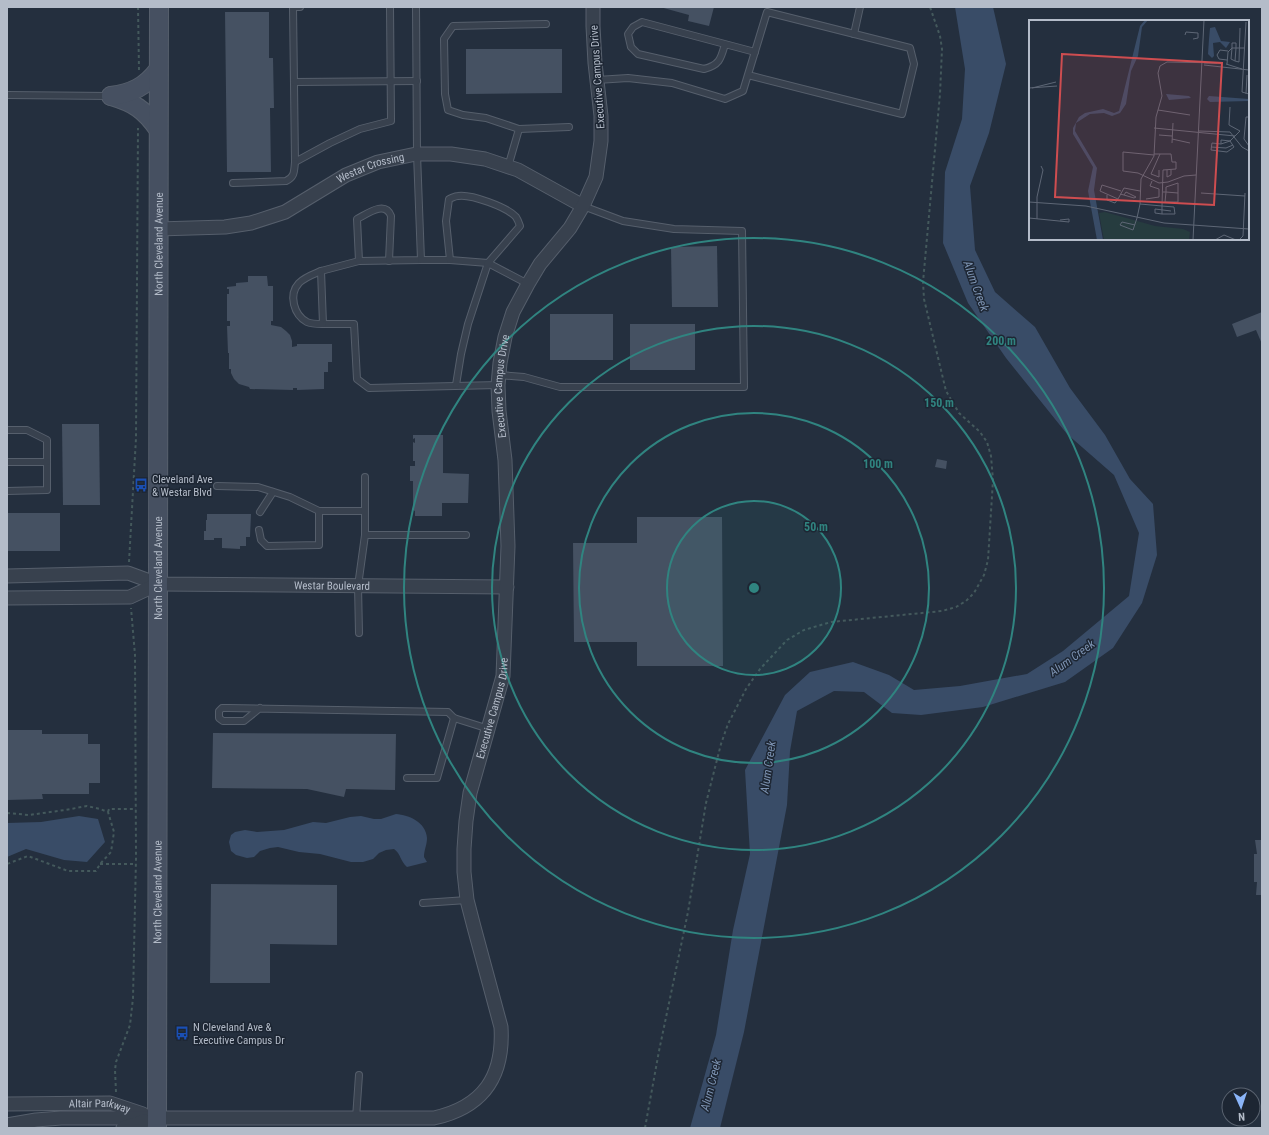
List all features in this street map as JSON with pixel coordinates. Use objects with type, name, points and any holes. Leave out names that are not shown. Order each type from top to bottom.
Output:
[{"type":"main road","name":"North Cleveland Avenue","points":[[157,1123],[159,7]]},
{"type":"main road","points":[[111,96],[125,94],[139,88],[153,77],[158,70]]},
{"type":"main road","points":[[111,96],[125,100],[138,107],[150,116],[158,129]]},
{"type":"street","name":"Executive Campus Drive","points":[[7,1125],[36,1120],[61,1118],[157,1123],[356,1118],[434,1118],[447,1115],[462,1108],[474,1100],[489,1086],[500,1060],[502,1044],[501,1027],[468,900],[464,872],[464,857],[466,821],[470,794],[503,676],[508,533],[505,460],[498,411],[498,380],[505,337],[513,312],[540,264],[570,228],[583,206],[596,177],[601,140],[601,116],[593,26],[593,7]]},
{"type":"street","name":"Westar Crossing","points":[[158,229],[225,227],[251,223],[286,212],[346,175],[378,162],[417,154],[451,154],[485,159],[518,170],[583,206]]},
{"type":"street","name":"Westar Boulevard","points":[[7,576],[128,573],[158,584],[507,587]]},
{"type":"street","name":"Westar Boulevard","points":[[7,598],[130,597],[158,584]]},
{"type":"street","name":"Altair Parkway","points":[[7,1104],[110,1103],[157,1123]]},
{"type":"street","name":"Altair Parkway","points":[[123,1128],[157,1123]]},
{"type":"lane","points":[[233,183],[286,181],[292,178],[294,174],[292,7],[300,7]]},
{"type":"lane","points":[[295,162],[360,129],[390,121],[390,7]]},
{"type":"lane","points":[[416,7],[417,154],[421,260]]},
{"type":"lane","points":[[854,34],[860,7]]},
{"type":"lane","points":[[597,80],[628,78],[672,83],[725,99],[743,90],[768,10],[910,48],[914,64],[902,114],[748,75]]},
{"type":"lane","points":[[725,44],[720,60],[713,67],[704,69],[638,54],[631,47],[628,34],[633,27],[642,22],[725,44],[755,52]]},
{"type":"lane","points":[[546,24],[453,26],[444,39],[445,94],[448,110],[463,115],[486,118],[519,129],[569,127]]},
{"type":"lane","points":[[294,82],[417,81]]},
{"type":"lane","points":[[7,95],[111,96]]},
{"type":"lane","points":[[508,167],[519,129]]},
{"type":"lane","points":[[450,260],[446,221],[449,199],[459,196],[474,197],[493,204],[517,218],[520,226],[488,264],[468,324],[456,385]]},
{"type":"lane","points":[[528,284],[488,264],[450,260],[359,261],[321,270],[306,278],[298,284],[293,300],[295,309],[300,317],[308,322],[323,324],[354,324],[357,378],[369,388],[456,385],[524,376],[560,387],[744,387],[742,230],[674,229],[623,221],[583,206]]},
{"type":"lane","points":[[359,261],[357,219],[379,208],[384,208],[389,211],[391,216],[390,260]]},
{"type":"lane","points":[[321,270],[323,324]]},
{"type":"lane","points":[[7,430],[27,430],[47,440],[47,490],[7,490]]},
{"type":"lane","points":[[7,462],[47,462]]},
{"type":"lane","points":[[359,634],[358,586],[365,535],[366,477]]},
{"type":"lane","points":[[217,486],[258,487],[290,497],[319,510],[365,511]]},
{"type":"lane","points":[[260,512],[273,492]]},
{"type":"lane","points":[[259,530],[261,540],[267,546],[319,545],[319,510]]},
{"type":"lane","points":[[365,535],[466,535]]},
{"type":"lane","points":[[260,708],[244,721],[223,721],[219,718],[218,711],[222,708],[260,708],[448,712],[454,718],[489,729]]},
{"type":"lane","points":[[408,778],[437,778],[454,718]]},
{"type":"lane","points":[[424,904],[468,900]]},
{"type":"lane","points":[[356,1118],[359,1075]]},
{"type":"path","points":[[138,7],[139,88]]},
{"type":"path","points":[[645,1128],[659,1051],[688,912],[706,803],[726,731],[746,689],[760,669],[788,640],[804,630],[831,622],[942,611],[956,607],[966,601],[974,593],[984,575],[988,560],[993,480],[991,456],[987,442],[980,432],[959,413],[946,391],[924,299],[923,282],[940,94],[942,49],[940,36],[930,7]]},
{"type":"path","points":[[128,573],[136,438],[139,185],[138,107]]},
{"type":"path","points":[[116,1084],[116,1062],[130,1025],[133,998],[136,864],[135,655],[130,597]]},
{"type":"path","points":[[7,813],[29,814],[87,806],[108,812]]},
{"type":"path","points":[[108,812],[109,809],[136,809]]},
{"type":"path","points":[[7,864],[28,856],[68,871],[96,871],[111,852],[114,832],[108,812]]},
{"type":"path","points":[[100,864],[136,864]]},
{"type":"water","name":"Alum Creek","points":[[955,7],[993,7],[1006,64],[989,133],[970,186],[975,250],[995,292],[1035,327],[1070,388],[1105,435],[1130,479],[1153,504],[1157,555],[1142,603],[1113,648],[1065,682],[983,707],[921,715],[892,713],[864,692],[834,691],[797,711],[790,751],[787,805],[744,1032],[720,1128],[690,1128],[716,1035],[733,930],[750,854],[745,770],[785,695],[810,672],[853,662],[889,675],[914,690],[960,686],[1027,674],[1063,651],[1129,596],[1139,533],[1114,475],[1067,434],[1006,358],[968,303],[943,243],[945,172],[962,119],[965,69]]},
{"type":"water","points":[[396,814],[416,820],[424,828],[427,843],[424,857],[427,862],[407,867],[394,849],[386,850],[379,853],[373,859],[363,862],[351,862],[320,854],[299,852],[278,847],[260,851],[254,857],[247,858],[236,855],[231,851],[229,842],[231,835],[235,832],[245,830],[257,832],[284,830],[313,822],[326,823],[361,816],[381,819]]},
{"type":"water","points":[[79,816],[98,819],[105,842],[87,862],[64,860],[26,849],[7,857],[7,823],[41,822]]},
{"type":"building","points":[[660,7],[714,7],[709,26],[688,21],[689,15]]},
{"type":"building","points":[[225,12],[269,12],[269,58],[273,58],[274,108],[270,108],[271,172],[227,172]]},
{"type":"building","points":[[466,49],[562,49],[562,93],[466,94]]},
{"type":"building","points":[[717,246],[718,307],[672,307],[671,247]]},
{"type":"building","points":[[248,276],[267,276],[268,286],[273,286],[273,321],[271,321],[271,325],[281,327],[290,335],[292,347],[297,346],[297,344],[332,344],[332,362],[328,362],[328,372],[324,372],[324,389],[250,389],[249,387],[239,384],[234,379],[231,369],[229,369],[227,326],[230,326],[230,321],[227,321],[227,294],[229,294],[229,289],[227,289],[227,287],[236,286],[236,283],[248,282]]},
{"type":"building","points":[[1262,312],[1262,344],[1256,330],[1237,337],[1232,324]]},
{"type":"building","points":[[550,314],[613,314],[613,360],[550,360]]},
{"type":"building","points":[[630,324],[695,324],[695,370],[630,370]]},
{"type":"building","points":[[62,424],[99,424],[100,505],[63,505]]},
{"type":"building","points":[[413,435],[443,435],[443,473],[469,474],[468,503],[442,503],[442,516],[415,516],[415,511],[413,510],[413,481],[410,481],[410,466],[415,466],[415,461],[413,461],[413,442],[415,443],[415,438],[413,439]]},
{"type":"building","points":[[937,459],[947,461],[946,469],[935,467]]},
{"type":"building","points":[[7,513],[60,513],[60,551],[7,551]]},
{"type":"building","points":[[207,514],[251,514],[250,537],[246,537],[246,546],[240,546],[240,549],[222,548],[222,538],[204,540]]},
{"type":"building","points":[[637,517],[722,517],[723,666],[637,666],[637,642],[574,642],[573,543],[637,543]]},
{"type":"building","points":[[7,730],[42,730],[42,734],[88,734],[88,744],[100,744],[100,783],[89,783],[89,794],[42,794],[43,799],[7,800]]},
{"type":"building","points":[[213,733],[396,734],[395,790],[346,789],[344,797],[307,789],[212,788]]},
{"type":"building","points":[[1255,840],[1262,840],[1262,895],[1256,895],[1257,882],[1254,882],[1254,854],[1257,854]]},
{"type":"building","points":[[211,884],[337,885],[337,945],[270,944],[270,983],[210,983]]},
{"type":"place","name":"Cleveland Ave & Westar Blvd","points":[[141,485]]},
{"type":"place","name":"N Cleveland Ave & Executive Campus Dr","points":[[182,1033]]}]
